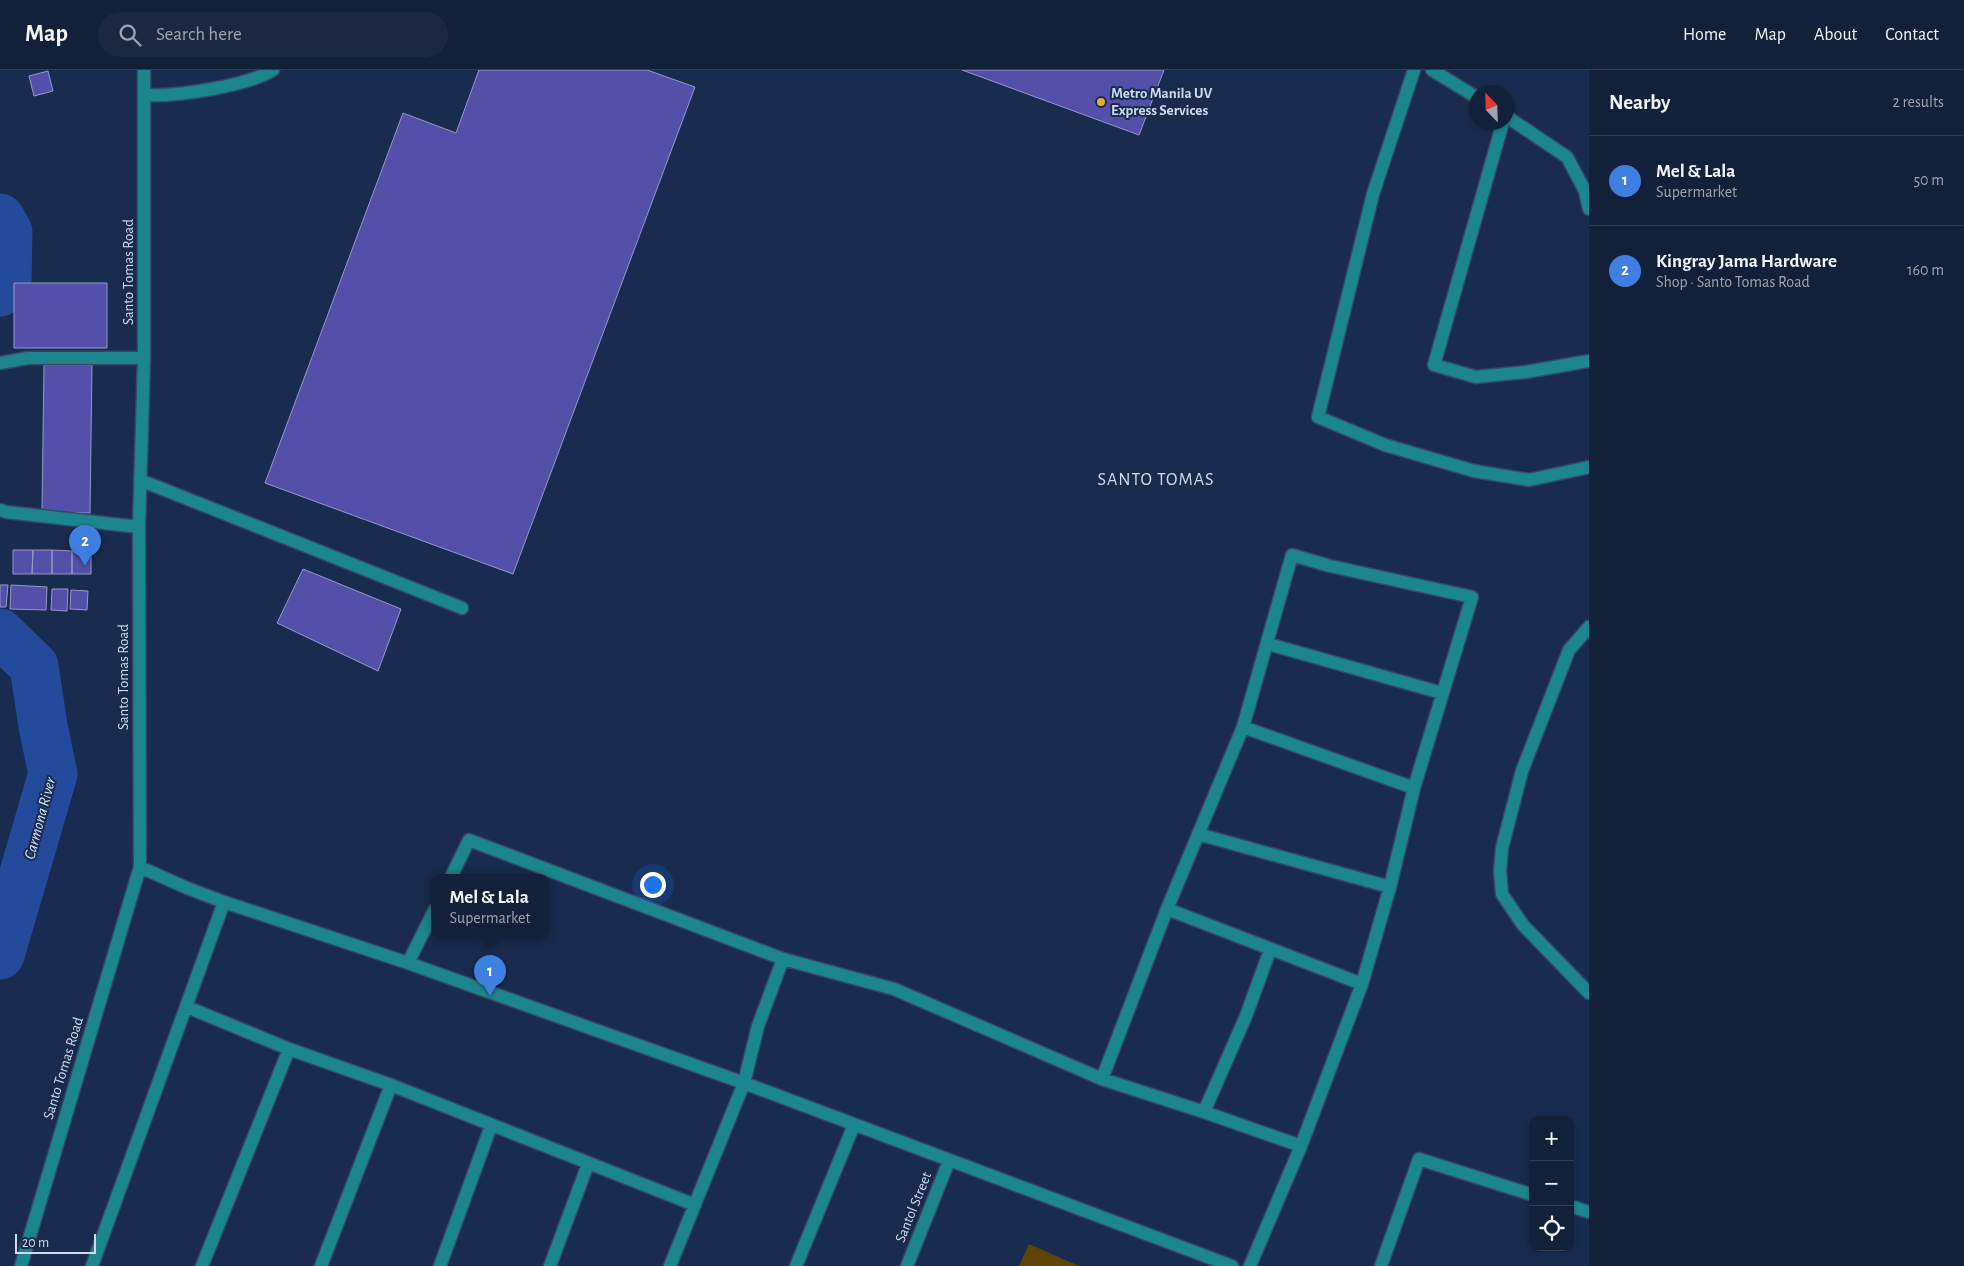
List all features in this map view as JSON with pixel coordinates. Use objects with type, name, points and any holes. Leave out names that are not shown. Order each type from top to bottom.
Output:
[{"type":"street","name":"Santo Tomas Road","points":[[20,1266],[140,868],[139,527],[144,358],[144,70]]},
{"type":"street","points":[[145,95],[164,96],[249,81],[273,70]]},
{"type":"street","points":[[1414,70],[1373,194],[1318,417],[1385,445],[1474,472],[1529,480],[1589,467]]},
{"type":"street","points":[[1432,70],[1469,93]]},
{"type":"street","points":[[1514,121],[1566,157],[1585,191],[1589,209]]},
{"type":"street","points":[[1501,130],[1434,365],[1476,377],[1526,372],[1589,362]]},
{"type":"street","points":[[0,363],[28,358],[144,358]]},
{"type":"street","points":[[140,480],[462,608]]},
{"type":"street","points":[[0,510],[139,527]]},
{"type":"street","points":[[1102,1079],[1167,909],[1243,727],[1292,555],[1330,566],[1472,596],[1414,788],[1390,887],[1362,984],[1301,1146],[1250,1266]]},
{"type":"street","points":[[1589,627],[1569,650],[1522,771],[1502,848],[1500,871],[1502,894],[1523,925],[1589,993]]},
{"type":"street","points":[[1268,644],[1442,694]]},
{"type":"street","points":[[1243,727],[1414,788]]},
{"type":"street","points":[[1198,834],[1390,887]]},
{"type":"street","points":[[452,874],[469,840],[783,959],[894,990],[1102,1079],[1301,1146]]},
{"type":"street","points":[[140,868],[224,902],[408,963],[744,1083],[1232,1266]]},
{"type":"street","points":[[92,1266],[224,902]]},
{"type":"street","points":[[1167,909],[1362,984]]},
{"type":"street","points":[[408,963],[431,917]]},
{"type":"street","points":[[1204,1112],[1243,1024],[1270,950]]},
{"type":"street","points":[[670,1266],[744,1083],[758,1026],[783,959]]},
{"type":"street","points":[[187,1007],[289,1049],[391,1085],[694,1205]]},
{"type":"street","points":[[202,1266],[289,1049]]},
{"type":"street","points":[[321,1266],[391,1085]]},
{"type":"street","points":[[796,1266],[854,1125]]},
{"type":"street","points":[[440,1266],[491,1126]]},
{"type":"street","points":[[1381,1266],[1419,1159],[1529,1194]]},
{"type":"street","name":"Santol Street","points":[[907,1266],[950,1161]]},
{"type":"street","points":[[550,1266],[588,1164]]},
{"type":"street","points":[[1574,1207],[1589,1212]]},
{"type":"shaded area","points":[[1029,1244],[1079,1266],[1019,1266]]},
{"type":"building","points":[[479,70],[647,70],[695,87],[513,574],[265,483],[403,113],[456,133]]},
{"type":"building","name":"Metro Manila UV Express Services","points":[[962,70],[1164,70],[1139,135]]},
{"type":"building","points":[[48,71],[53,91],[34,96],[29,76]]},
{"type":"building","points":[[14,283],[107,283],[107,348],[14,348]]},
{"type":"building","points":[[44,365],[92,365],[90,513],[42,512]]},
{"type":"building","points":[[13,550],[33,550],[32,574],[13,574]]},
{"type":"building","points":[[33,550],[52,550],[52,574],[32,574]]},
{"type":"building","points":[[52,550],[72,551],[72,574],[52,574]]},
{"type":"building","points":[[72,551],[91,551],[91,574],[72,574]]},
{"type":"building","points":[[303,569],[401,609],[378,671],[277,623]]},
{"type":"building","points":[[0,585],[8,585],[6,607],[0,607]]},
{"type":"building","points":[[11,585],[47,587],[46,610],[10,609]]},
{"type":"building","points":[[52,589],[68,589],[67,611],[51,610]]},
{"type":"building","points":[[71,590],[88,591],[87,610],[70,609]]},
{"type":"waterway","name":"Carmona River","points":[[0,218],[8,232],[7,282],[0,292]]},
{"type":"waterway","name":"Carmona River","points":[[0,633],[34,666],[43,726],[53,774],[0,955]]},
{"type":"place","name":"Metro Manila UV Express Services","points":[[1101,102]]},
{"type":"place","name":"Kingray Jama Hardware","points":[[85,566]]},
{"type":"place","name":"Mel & Lala","points":[[490,996]]},
{"type":"district","name":"SANTO TOMAS","points":[[1156,479]]}]
